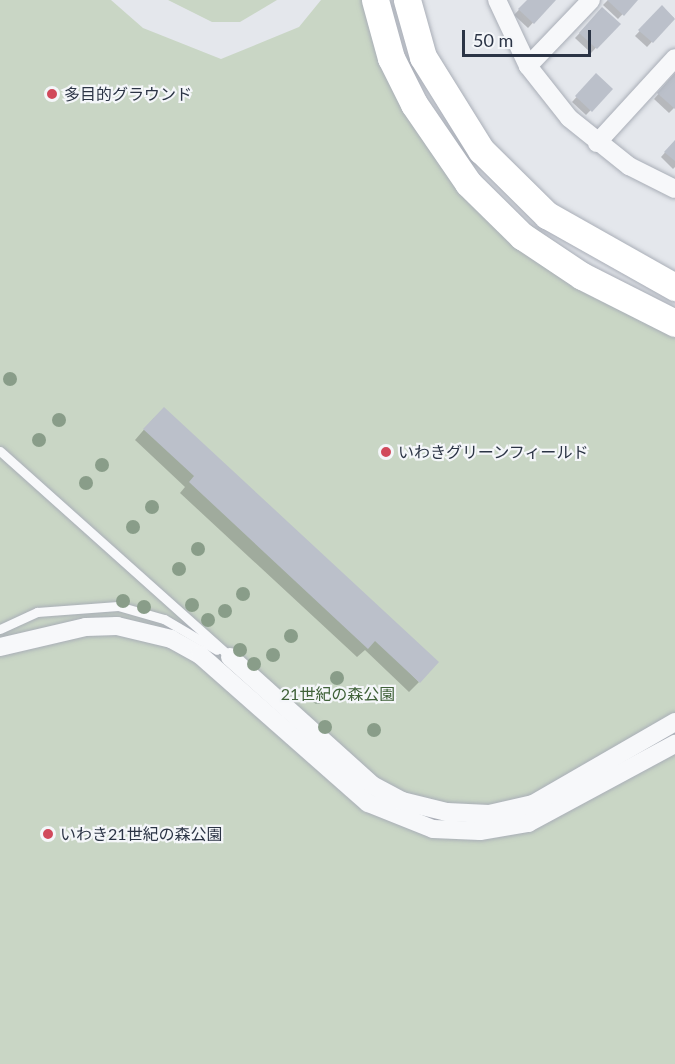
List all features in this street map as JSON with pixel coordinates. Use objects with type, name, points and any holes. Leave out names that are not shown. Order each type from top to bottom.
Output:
[{"type":"street","points":[[375,0],[391,58],[414,104],[468,183],[522,236],[582,276],[675,323]]},
{"type":"street","points":[[407,0],[423,57],[481,150],[547,215],[675,287]]},
{"type":"street","points":[[497,0],[528,66],[569,118],[597,143],[675,189]]},
{"type":"street","points":[[528,66],[591,0]]},
{"type":"street","points":[[597,143],[675,58]]},
{"type":"street","points":[[0,647],[86,627],[117,626],[171,639],[200,655],[368,803],[433,829],[480,831],[528,823],[675,744]]},
{"type":"street","points":[[230,657],[372,785],[402,801],[447,812],[489,814],[533,804],[675,722]]},
{"type":"lane","points":[[0,451],[230,657]]},
{"type":"lane","points":[[0,629],[37,612],[118,606],[164,619],[230,657]]},
{"type":"green space","name":"21世紀の森公園","points":[[0,0],[111,0],[143,28],[221,59],[299,27],[321,0],[375,0],[468,183],[675,323],[675,1064],[0,1064]]},
{"type":"green space","points":[[168,0],[277,0],[240,22],[212,22]]},
{"type":"building","points":[[527,0],[556,0],[534,24],[518,9]]},
{"type":"building","points":[[607,0],[638,0],[624,16]]},
{"type":"building","points":[[662,5],[675,19],[653,43],[638,30]]},
{"type":"building","points":[[602,7],[621,24],[597,49],[579,33]]},
{"type":"building","points":[[596,73],[613,89],[592,112],[575,96]]},
{"type":"building","points":[[675,73],[675,109],[657,93]]},
{"type":"building","points":[[675,140],[675,161],[664,152]]},
{"type":"building","points":[[164,407],[439,662],[420,683],[375,641],[368,649],[189,482],[194,476],[143,429]]},
{"type":"place","name":"多目的グラウンド","points":[[52,94]]},
{"type":"place","name":"いわきグリーンフィールド","points":[[386,452]]},
{"type":"place","name":"いわき21世紀の森公園","points":[[48,834]]}]
